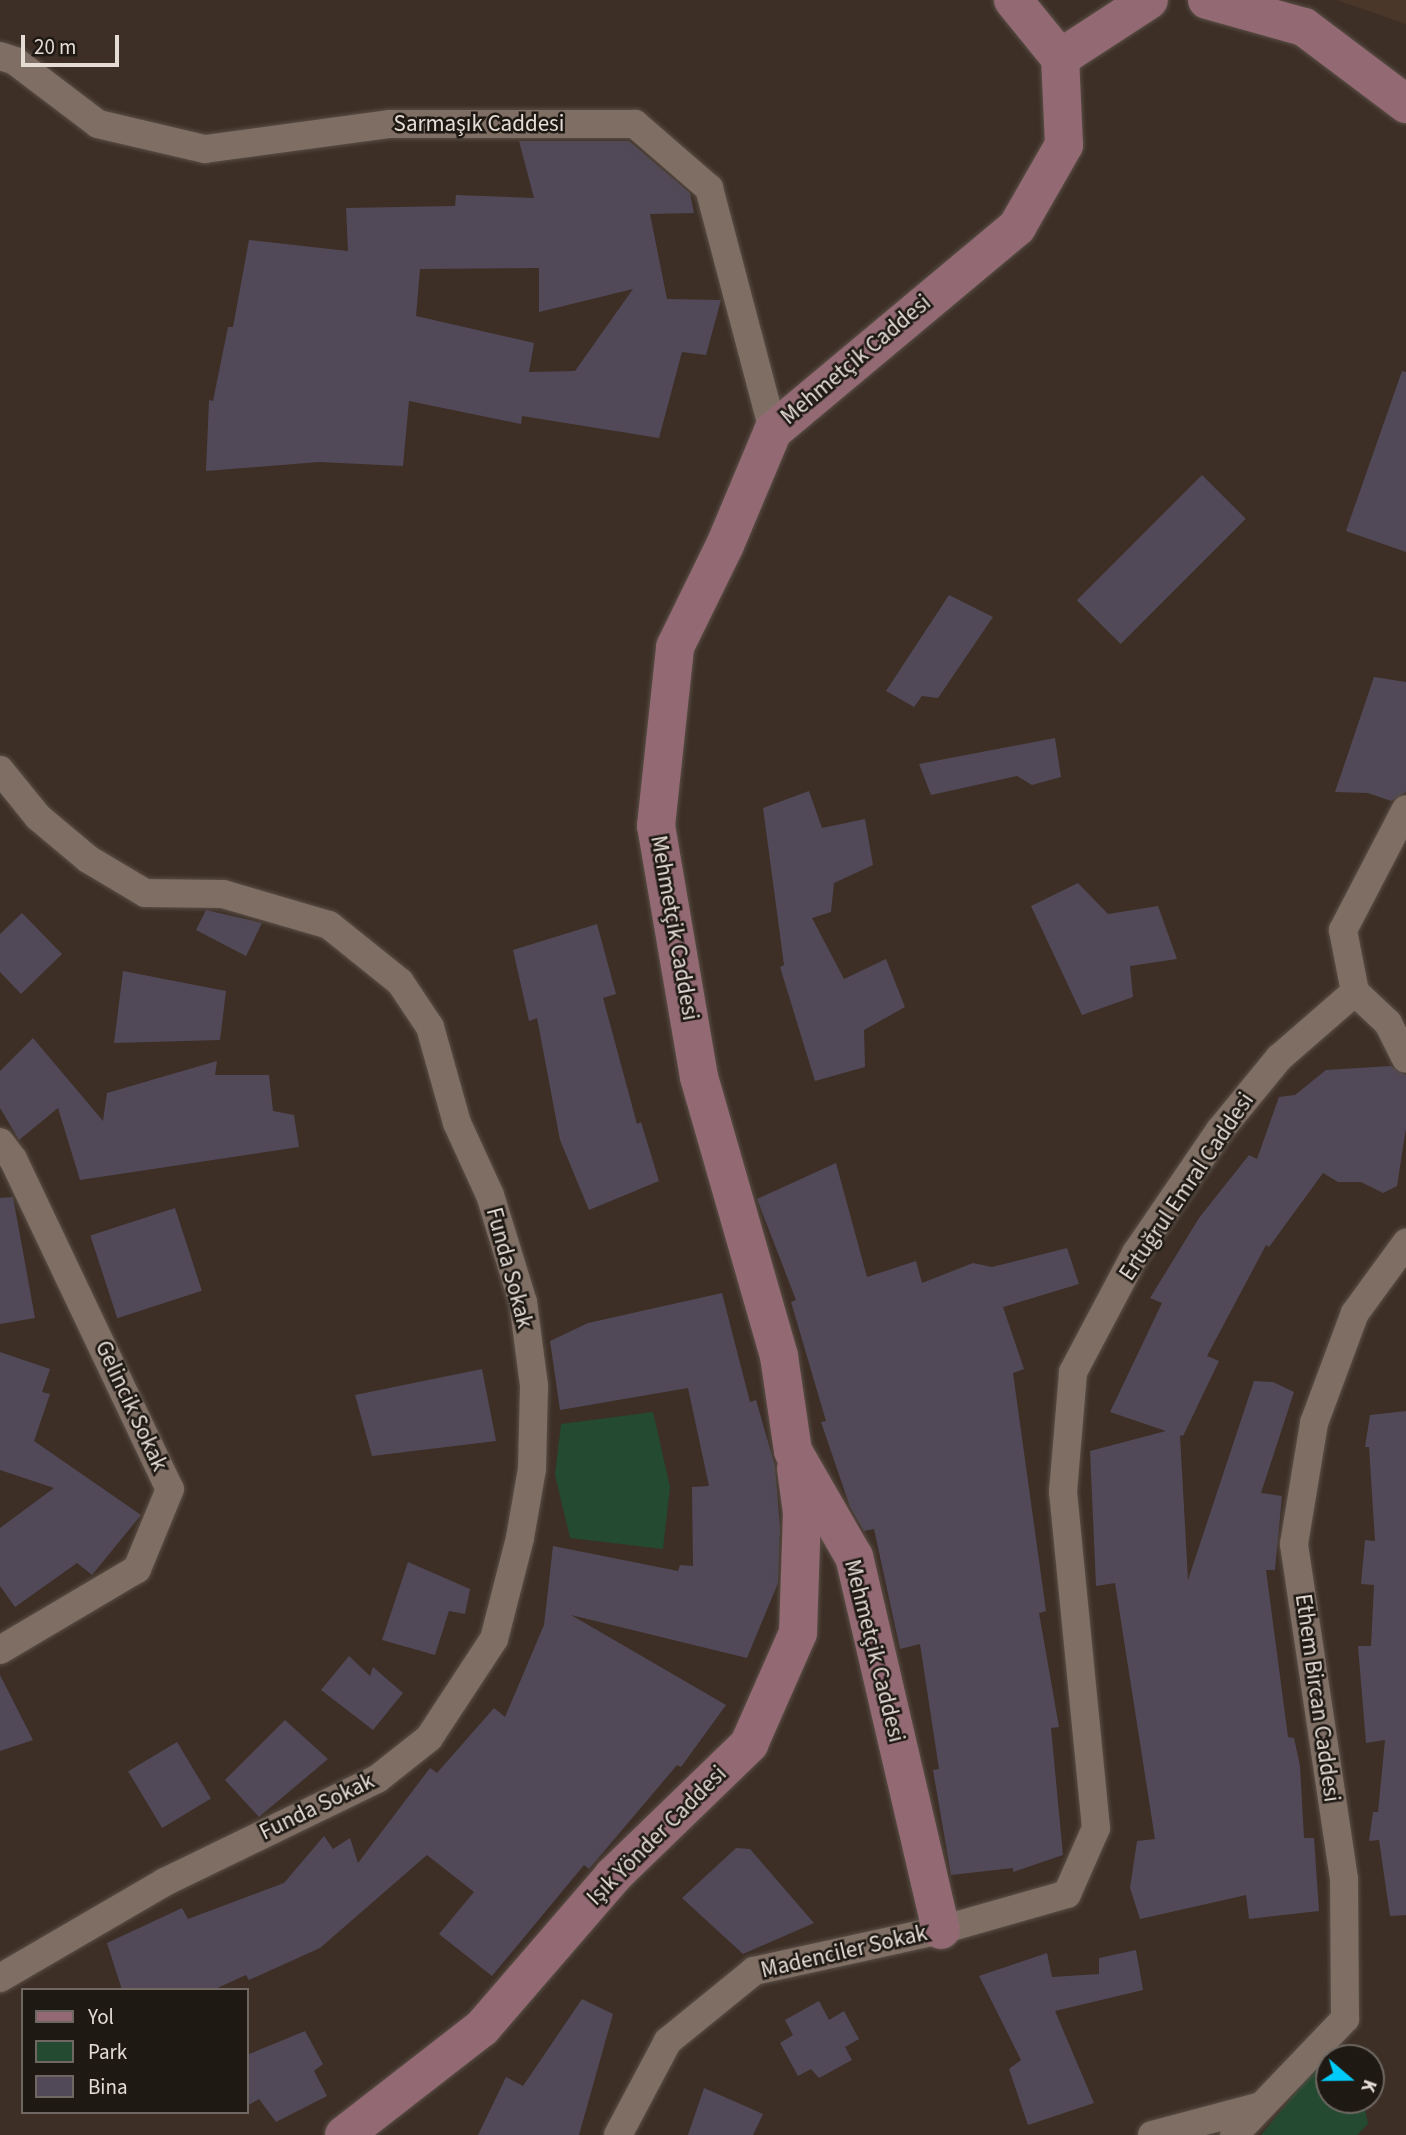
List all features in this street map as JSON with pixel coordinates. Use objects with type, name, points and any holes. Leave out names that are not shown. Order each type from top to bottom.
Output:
[{"type":"street","points":[[1013,0],[1060,58],[1149,0]]},
{"type":"street","points":[[1207,0],[1304,27],[1406,104]]},
{"type":"street","name":"Sarmaşık Caddesi","points":[[0,56],[15,61],[99,124],[205,149],[390,124],[635,124],[709,188],[773,430]]},
{"type":"street","name":"Mehmetçik Caddesi","points":[[941,1930],[853,1558],[793,1451],[779,1356],[699,1077],[656,826],[675,646],[725,545],[773,430],[1017,227],[1064,145],[1060,58]]},
{"type":"street","name":"Funda Sokak","points":[[0,770],[38,817],[88,859],[145,893],[223,894],[329,925],[400,982],[430,1027],[457,1123],[490,1195],[523,1302],[534,1386],[532,1469],[520,1538],[494,1639],[429,1738],[377,1779],[164,1882],[0,1978]]},
{"type":"street","points":[[1406,810],[1343,930],[1355,992],[1397,1020],[1406,1059]]},
{"type":"street","name":"Ertuğrul Emral Caddesi","points":[[941,1930],[1067,1894],[1096,1828],[1063,1492],[1073,1371],[1136,1253],[1220,1130],[1279,1058],[1355,992]]},
{"type":"street","name":"Gelincik Sokak","points":[[0,1142],[13,1159],[170,1489],[137,1569],[0,1650]]},
{"type":"street","name":"Ethem Bircan Caddesi","points":[[1234,2135],[1345,2019],[1344,1879],[1294,1544],[1314,1423],[1355,1312],[1406,1242]]},
{"type":"street","name":"Işık Yönder Caddesi","points":[[344,2135],[482,2028],[613,1876],[749,1744],[798,1633],[802,1513],[793,1451]]},
{"type":"street","name":"Madenciler Sokak","points":[[618,2135],[668,2040],[754,1971],[941,1930]]},
{"type":"street","points":[[1152,2135],[1264,2105]]},
{"type":"shaded area","points":[[1337,0],[1406,0],[1406,24]]},
{"type":"green space","points":[[653,1412],[670,1487],[663,1549],[570,1538],[555,1475],[561,1424]]},
{"type":"green space","points":[[1315,2068],[1315,2114],[1366,2114],[1368,2124],[1357,2135],[1261,2135]]},
{"type":"building","points":[[519,141],[629,141],[690,193],[694,213],[650,214],[667,299],[721,300],[706,355],[682,352],[659,438],[522,416],[521,424],[409,401],[403,466],[319,462],[206,471],[209,400],[213,401],[228,327],[233,327],[249,240],[348,251],[346,208],[455,206],[456,195],[534,198]],"holes":[[[539,268],[539,312],[633,289],[575,371],[529,372],[534,343],[416,316],[420,269]]]},
{"type":"building","points":[[1402,371],[1406,372],[1406,552],[1346,531]]},
{"type":"building","points":[[1202,475],[1246,519],[1121,644],[1077,600]]},
{"type":"building","points":[[949,595],[993,617],[938,698],[922,696],[914,707],[886,691]]},
{"type":"building","points":[[1374,677],[1406,682],[1406,792],[1391,801],[1368,793],[1335,792]]},
{"type":"building","points":[[1055,738],[1061,777],[1032,785],[1017,776],[931,795],[919,764]]},
{"type":"building","points":[[809,791],[822,828],[865,819],[873,865],[834,883],[831,912],[812,918],[844,979],[886,959],[905,1007],[864,1030],[865,1067],[815,1081],[780,967],[784,965],[763,808]]},
{"type":"building","points":[[1078,883],[1108,914],[1158,906],[1177,959],[1130,966],[1133,997],[1082,1015],[1031,906]]},
{"type":"building","points":[[206,910],[262,923],[246,956],[196,930]]},
{"type":"building","points":[[22,913],[62,954],[21,994],[0,972],[0,934]]},
{"type":"building","points":[[597,924],[616,994],[603,998],[637,1124],[641,1122],[659,1181],[589,1210],[560,1140],[537,1018],[529,1021],[513,950]]},
{"type":"building","points":[[123,971],[226,991],[220,1040],[114,1043]]},
{"type":"building","points":[[33,1038],[103,1121],[107,1093],[217,1061],[215,1075],[269,1075],[273,1111],[294,1115],[299,1147],[80,1180],[58,1108],[19,1140],[0,1108],[0,1071]]},
{"type":"building","points":[[1391,1066],[1406,1075],[1406,1128],[1397,1186],[1383,1193],[1361,1182],[1338,1182],[1323,1173],[1269,1247],[1266,1245],[1207,1356],[1219,1361],[1183,1436],[1180,1435],[1188,1580],[1254,1381],[1273,1382],[1294,1392],[1261,1493],[1282,1496],[1275,1570],[1266,1570],[1288,1737],[1294,1738],[1300,1766],[1304,1838],[1314,1838],[1319,1911],[1249,1919],[1246,1895],[1140,1919],[1130,1888],[1137,1841],[1155,1839],[1115,1583],[1096,1586],[1090,1451],[1166,1431],[1110,1412],[1162,1303],[1150,1298],[1199,1218],[1249,1155],[1257,1159],[1279,1097],[1295,1095],[1326,1070]]},
{"type":"building","points":[[836,1163],[867,1277],[916,1261],[922,1283],[973,1263],[992,1267],[1067,1248],[1079,1284],[1003,1307],[1024,1369],[1013,1373],[1046,1611],[1039,1613],[1059,1727],[1051,1728],[1063,1855],[1013,1872],[1013,1868],[951,1875],[933,1770],[939,1769],[920,1644],[900,1649],[874,1529],[864,1531],[850,1507],[821,1422],[826,1421],[791,1302],[796,1300],[757,1199]]},
{"type":"building","points":[[13,1197],[35,1318],[0,1324],[0,1198]]},
{"type":"building","points":[[175,1208],[202,1291],[117,1318],[90,1236]]},
{"type":"building","points":[[722,1293],[750,1402],[756,1400],[775,1466],[780,1528],[778,1583],[747,1658],[571,1615],[726,1705],[681,1767],[677,1765],[589,1869],[584,1865],[492,1976],[439,1934],[474,1892],[427,1855],[320,1948],[249,1980],[246,1975],[217,1988],[121,1988],[107,1943],[182,1908],[188,1919],[284,1883],[324,1836],[333,1849],[350,1838],[358,1863],[430,1768],[437,1773],[494,1708],[505,1717],[544,1625],[553,1546],[678,1571],[680,1565],[693,1566],[692,1487],[709,1486],[688,1388],[560,1410],[550,1341],[588,1323]]},
{"type":"building","points":[[0,1352],[50,1369],[42,1392],[50,1394],[34,1441],[141,1515],[92,1575],[77,1563],[15,1607],[0,1586],[0,1528],[54,1488],[0,1470]]},
{"type":"building","points":[[482,1369],[496,1441],[372,1456],[355,1395]]},
{"type":"building","points":[[1406,1411],[1406,1915],[1390,1916],[1379,1840],[1369,1841],[1373,1812],[1378,1812],[1385,1740],[1366,1743],[1358,1646],[1371,1646],[1374,1585],[1361,1584],[1365,1540],[1375,1541],[1369,1447],[1365,1447],[1370,1415]]},
{"type":"building","points":[[408,1562],[470,1589],[465,1614],[449,1611],[435,1655],[382,1640]]},
{"type":"building","points":[[349,1656],[370,1676],[373,1667],[403,1693],[373,1730],[321,1690]]},
{"type":"building","points":[[0,1675],[33,1740],[0,1751]]},
{"type":"building","points":[[285,1720],[328,1759],[259,1817],[225,1780]]},
{"type":"building","points":[[177,1742],[211,1799],[162,1828],[128,1771]]},
{"type":"building","points":[[736,1848],[750,1849],[814,1923],[743,1954],[682,1898]]},
{"type":"building","points":[[1136,1950],[1143,1990],[1055,2011],[1094,2103],[1028,2125],[1009,2069],[1021,2060],[979,1976],[1047,1953],[1052,1977],[1099,1974],[1099,1958]]},
{"type":"building","points":[[582,1999],[613,2014],[579,2135],[478,2135],[506,2077],[523,2086]]},
{"type":"building","points":[[819,2001],[829,2020],[844,2011],[859,2039],[845,2047],[852,2060],[819,2078],[811,2069],[798,2076],[780,2043],[793,2035],[785,2020]]},
{"type":"building","points":[[305,2031],[323,2064],[314,2071],[327,2096],[276,2122],[259,2099],[248,2105],[248,2055]]},
{"type":"building","points":[[704,2088],[763,2114],[753,2135],[688,2135]]}]
